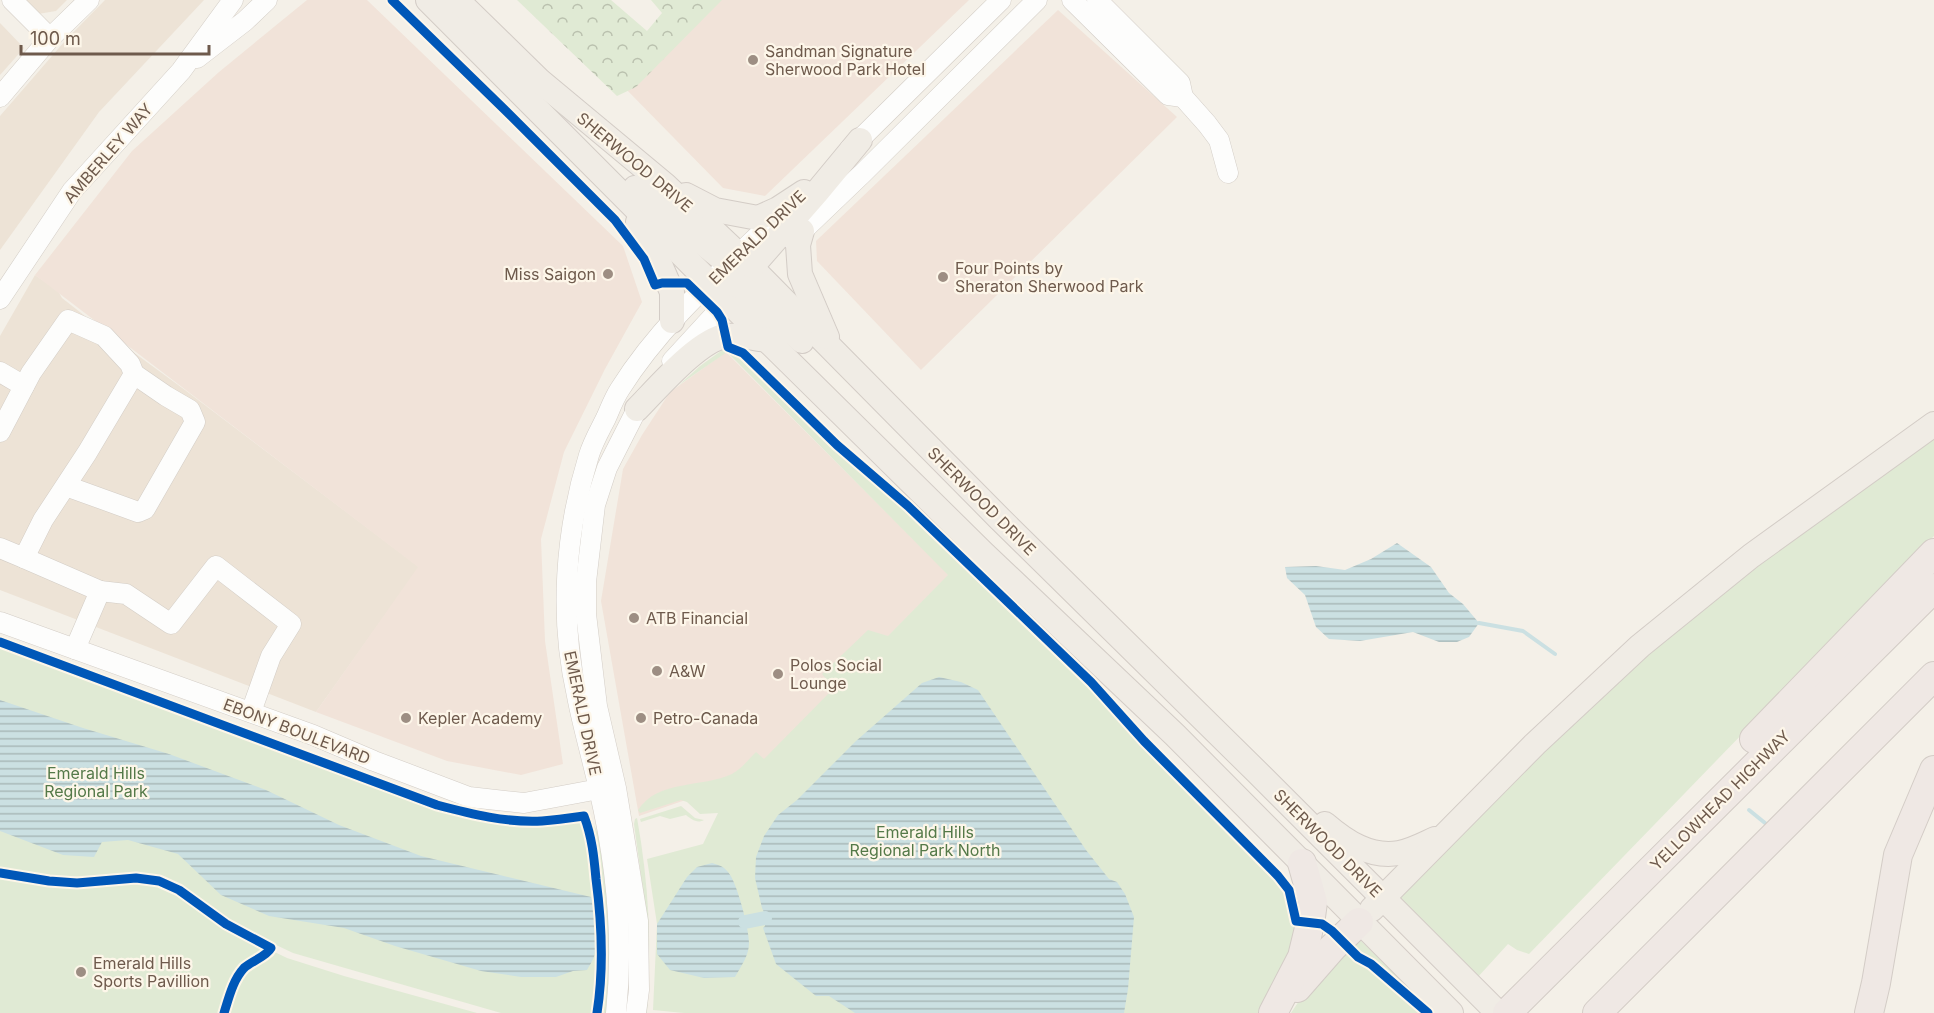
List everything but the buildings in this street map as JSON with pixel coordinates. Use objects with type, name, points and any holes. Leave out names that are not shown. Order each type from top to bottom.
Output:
[{"type":"highway","points":[[1701,819],[1718,777],[1934,553]]},
{"type":"highway","name":"YELLOWHEAD HIGHWAY","points":[[1507,1013],[1934,588]]},
{"type":"highway","points":[[1597,1013],[1934,676]]},
{"type":"highway","points":[[1869,1013],[1898,855],[1934,770]]},
{"type":"highway","points":[[1273,1013],[1302,957],[1310,924],[1313,902],[1302,863]]},
{"type":"highway","points":[[1279,1013],[1305,978],[1359,922]]},
{"type":"main road","name":"SHERWOOD DRIVE","points":[[428,0],[709,283],[741,276]]},
{"type":"main road","name":"SHERWOOD DRIVE","points":[[458,0],[540,81],[665,185],[741,276],[833,350],[1497,1013]]},
{"type":"main road","points":[[741,276],[817,192],[860,140]]},
{"type":"main road","points":[[591,163],[622,178],[741,276],[862,397],[890,408]]},
{"type":"main road","points":[[665,185],[715,210],[758,218],[778,209],[804,192]]},
{"type":"main road","points":[[622,194],[655,253],[672,292],[672,321]]},
{"type":"main road","points":[[802,231],[798,244],[800,274],[833,350]]},
{"type":"main road","name":"SHERWOOD DRIVE","points":[[741,276],[767,340],[983,553],[1176,735],[1359,922],[1451,1012]]},
{"type":"main road","points":[[637,409],[679,365],[709,343],[725,336],[767,340]]},
{"type":"main road","points":[[1359,922],[1535,744],[1640,646],[1751,556],[1934,424]]},
{"type":"main road","points":[[1256,771],[1336,833],[1362,849],[1380,854],[1400,853],[1443,836]]},
{"type":"street","points":[[12,0],[50,38]]},
{"type":"street","points":[[0,97],[50,38],[89,0]]},
{"type":"street","name":"AMBERLEY WAY","points":[[0,299],[72,191],[181,70],[233,0]]},
{"type":"street","name":"AMBERLEY WAY","points":[[181,70],[245,21],[267,0]]},
{"type":"street","name":"EMERALD DRIVE","points":[[636,1013],[639,990],[638,921],[616,788],[597,706],[586,614],[586,582],[595,505],[607,468],[637,409],[804,192],[860,140],[1000,0]]},
{"type":"street","name":"EMERALD DRIVE","points":[[741,276],[775,256],[802,231],[1037,0]]},
{"type":"street","points":[[1072,0],[1168,95],[1183,97]]},
{"type":"street","points":[[1097,0],[1180,83],[1183,97],[1219,140],[1228,174]]},
{"type":"street","name":"EMERALD DRIVE","points":[[615,1013],[619,984],[617,904],[612,859],[599,789],[576,694],[567,625],[566,584],[574,513],[590,453],[619,390],[672,321],[709,283]]},
{"type":"street","points":[[0,432],[31,373],[68,320],[104,336],[130,364],[134,374],[190,410],[195,422],[145,509],[138,512],[66,486]]},
{"type":"street","points":[[0,372],[24,386]]},
{"type":"street","points":[[24,558],[43,520],[134,374]]},
{"type":"street","points":[[0,548],[100,591],[126,594],[171,624],[216,566],[291,624],[271,656],[251,712]]},
{"type":"street","points":[[75,649],[100,591]]},
{"type":"street","name":"EBONY BOULEVARD","points":[[0,622],[313,735],[469,797],[524,803],[599,789]]},
{"type":"shaded area","points":[[18,0],[67,0],[56,11],[32,15]]},
{"type":"shaded area","points":[[105,0],[204,0],[99,112],[0,250],[0,116],[65,41]]},
{"type":"shaded area","points":[[307,0],[367,0],[623,246],[642,302],[605,369],[564,452],[541,539],[545,641],[563,764],[521,775],[447,761],[316,712],[418,567],[35,275],[132,151],[219,72]]},
{"type":"shaded area","points":[[708,0],[969,0],[765,196],[723,188],[622,85]]},
{"type":"shaded area","points":[[1058,10],[1177,117],[921,370],[817,261],[816,241]]},
{"type":"shaded area","points":[[0,23],[24,48],[0,75]]},
{"type":"shaded area","points":[[35,275],[58,291],[62,298],[99,327],[419,567],[316,712],[0,590],[0,336]]},
{"type":"shaded area","points":[[726,352],[949,575],[770,756],[761,774],[639,816],[601,601],[623,469],[670,392]]},
{"type":"shaded area","points":[[1397,543],[1431,567],[1449,593],[1463,604],[1479,623],[1469,637],[1457,642],[1439,642],[1413,632],[1360,641],[1329,639],[1316,627],[1305,595],[1287,578],[1285,567],[1316,566],[1345,570],[1371,559]]},
{"type":"shaded area","name":"Emerald Hills Regional Park North","points":[[939,677],[961,682],[978,690],[1086,850],[1109,879],[1117,882],[1125,894],[1134,917],[1124,1013],[855,1013],[829,996],[816,996],[776,964],[763,928],[765,914],[755,878],[756,857],[764,836],[778,815],[797,800],[856,741],[922,683]]},
{"type":"shaded area","points":[[0,700],[169,754],[266,790],[339,825],[421,856],[591,897],[596,936],[593,959],[587,970],[573,971],[556,977],[521,977],[481,971],[395,946],[344,928],[269,916],[221,895],[178,854],[128,840],[102,842],[94,857],[63,855],[0,831]]},
{"type":"shaded area","points":[[712,863],[724,868],[731,877],[739,895],[747,927],[748,952],[735,977],[704,978],[670,970],[657,954],[657,924],[687,877],[697,867]]},
{"type":"green space","points":[[517,0],[611,0],[647,31],[662,13],[651,0],[722,0],[636,87],[617,96]]},
{"type":"green space","name":"Emerald Hills Regional Park North","points":[[725,348],[739,354],[760,371],[856,467],[914,516],[1083,678],[1163,765],[1265,866],[1281,885],[1286,895],[1291,926],[1300,927],[1260,1013],[684,1013],[653,1010],[657,924],[647,859],[703,844],[718,813],[700,814],[687,802],[681,800],[640,813],[638,810],[657,793],[732,774],[756,752],[764,759],[834,688],[822,674],[868,630],[888,636],[948,575],[727,352],[679,385]]},
{"type":"green space","points":[[1934,430],[1934,536],[1529,954],[1508,944],[1477,978],[1401,905],[1400,898],[1404,891],[1632,662]]},
{"type":"green space","name":"Emerald Hills Regional Park","points":[[0,644],[449,811],[483,818],[515,821],[585,820],[601,925],[595,1013],[501,1013],[293,953],[230,923],[182,889],[159,878],[135,875],[77,880],[57,879],[13,874],[0,870]]},
{"type":"green space","points":[[681,806],[695,818],[704,820],[697,821],[686,815],[670,819],[660,816],[641,822],[640,819]]},
{"type":"green space","points":[[589,818],[600,840],[608,903],[609,976],[606,1013],[598,1013],[602,964],[601,916],[596,867],[587,819]]},
{"type":"green space","points":[[637,818],[648,916],[647,1013],[643,1013],[645,905],[634,824]]},
{"type":"green space","points":[[0,876],[58,886],[138,880],[157,883],[180,894],[231,931],[287,958],[477,1013],[0,1013]]},
{"type":"green space","points":[[1361,941],[1428,1005],[1423,1009],[1425,1013],[1291,1013],[1317,974],[1353,942]]},
{"type":"waterway","points":[[1479,623],[1523,631],[1555,654]]},
{"type":"waterway","points":[[1749,810],[1765,823]]},
{"type":"waterway","points":[[745,922],[765,918]]},
{"type":"cycle path","points":[[392,0],[615,220],[644,259],[655,285],[687,283],[717,312],[722,320],[728,347],[743,353],[837,445],[908,506],[1091,682],[1144,741],[1278,876],[1289,890],[1296,921],[1322,924],[1358,957],[1371,964],[1428,1013]]},
{"type":"cycle path","points":[[0,642],[437,805],[476,815],[516,821],[542,821],[584,816],[593,855],[601,930],[601,980],[597,1013]]},
{"type":"cycle path","points":[[0,873],[77,883],[136,878],[159,881],[179,890],[226,924],[271,948],[266,954],[247,965],[240,973],[224,1013]]},
{"type":"place","name":"Sandman Signature Sherwood Park Hotel","points":[[753,60]]},
{"type":"place","name":"Miss Saigon","points":[[608,274]]},
{"type":"place","name":"Four Points by Sheraton Sherwood Park","points":[[943,277]]},
{"type":"place","name":"ATB Financial","points":[[634,618]]},
{"type":"place","name":"A&W","points":[[657,671]]},
{"type":"place","name":"Polos Social Lounge","points":[[778,674]]},
{"type":"place","name":"Kepler Academy","points":[[406,718]]},
{"type":"place","name":"Petro-Canada","points":[[641,718]]},
{"type":"place","name":"Emerald Hills Sports Pavillion","points":[[81,972]]}]
